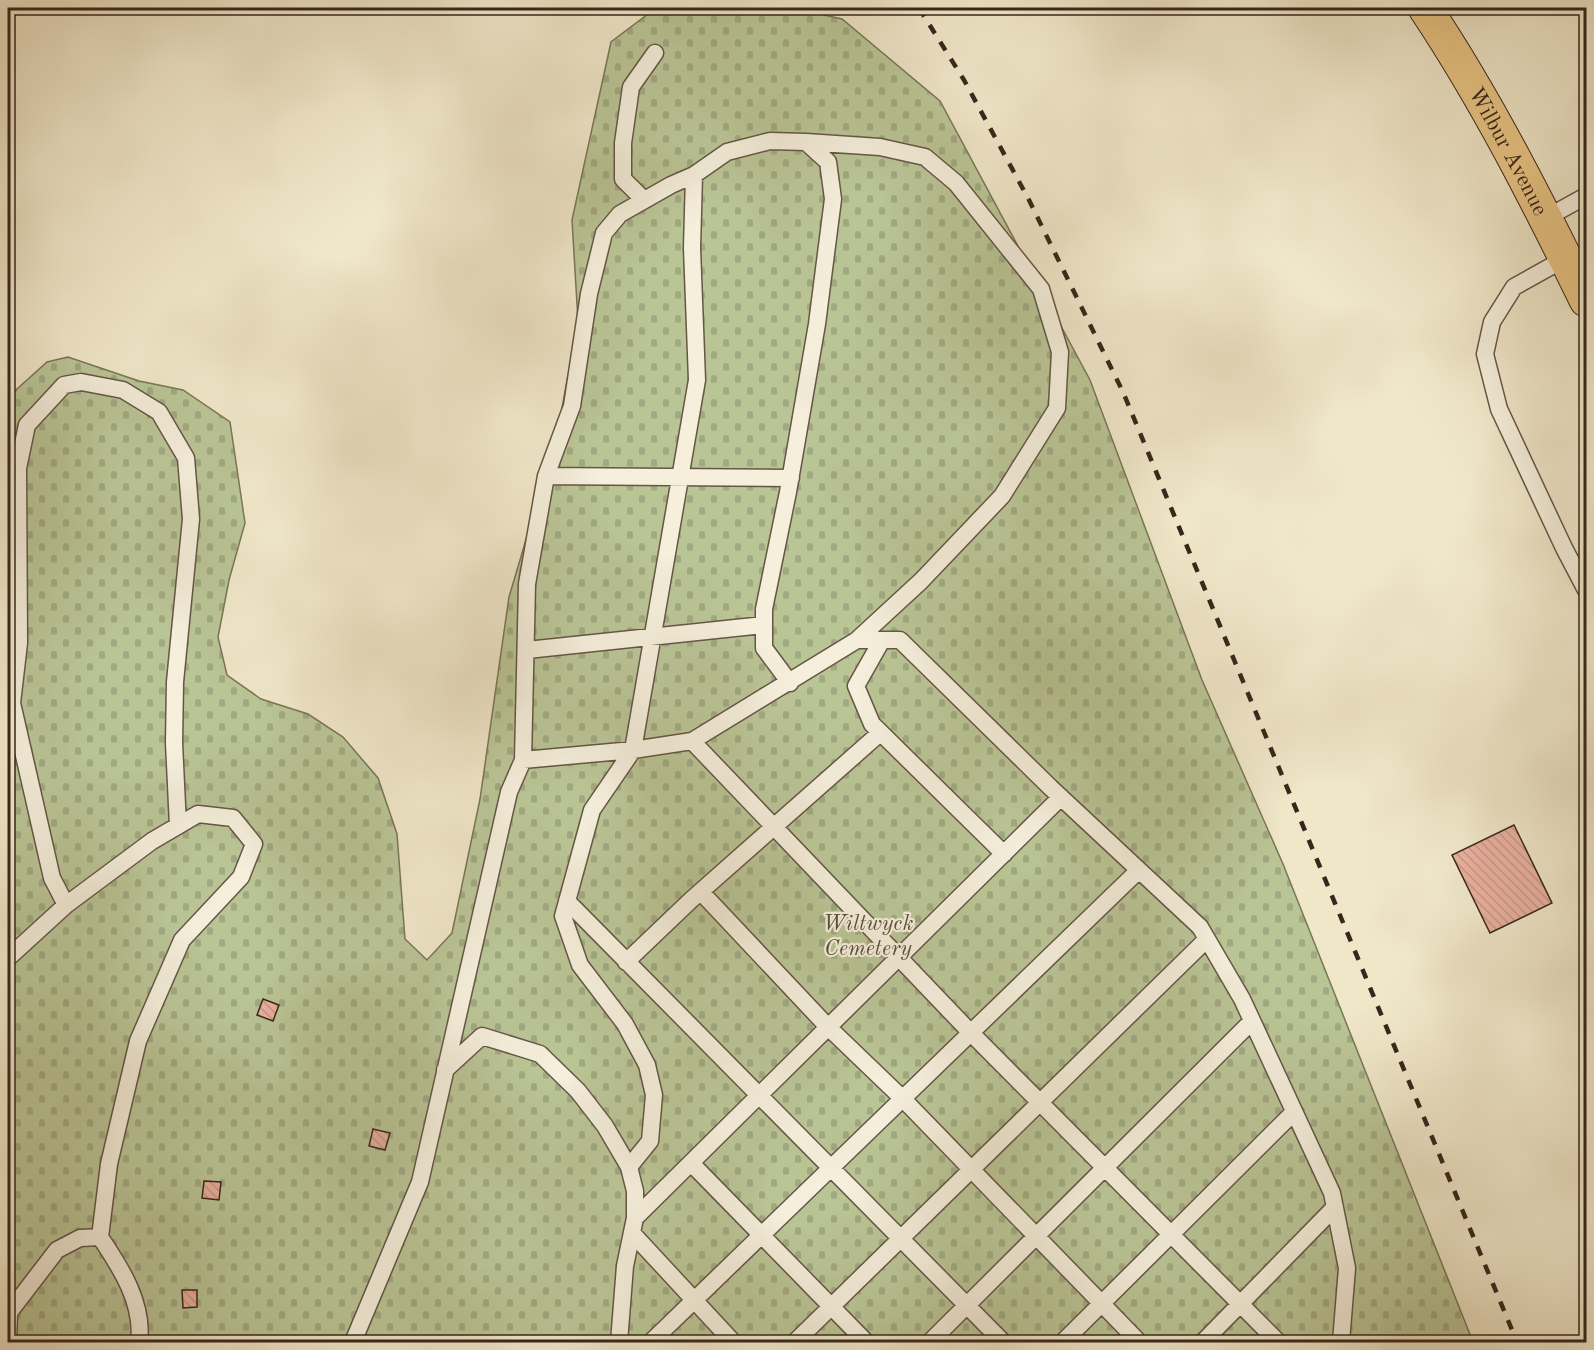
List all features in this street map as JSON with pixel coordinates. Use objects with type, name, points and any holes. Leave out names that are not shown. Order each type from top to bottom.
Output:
[{"type":"main road","name":"Wilbur Avenue","points":[[1425,8],[1469,74],[1587,300]]},
{"type":"lane","points":[[644,200],[623,179],[623,143],[631,87],[655,54]]},
{"type":"lane","points":[[353,1342],[420,1182],[509,792],[523,760],[527,584],[546,476],[572,406],[589,294],[604,233],[620,214],[694,176],[727,152],[770,141],[880,147],[925,157],[956,183],[1041,289],[1059,352],[1057,408],[1002,496],[921,582],[857,640],[692,741],[633,750],[523,760]]},
{"type":"lane","points":[[790,683],[764,648],[764,609],[817,324],[833,199],[828,162],[806,142]]},
{"type":"lane","points":[[629,1167],[650,1141],[654,1095],[647,1065],[625,1024],[580,965],[563,916],[592,810],[633,750],[697,380],[692,248],[694,176]]},
{"type":"lane","points":[[1546,218],[1587,196]]},
{"type":"lane","points":[[1566,258],[1514,287],[1492,322],[1485,354],[1499,409],[1563,548],[1587,590]]},
{"type":"lane","points":[[66,905],[52,878],[10,703],[20,643],[18,468],[27,425],[64,385],[81,382],[123,390],[159,412],[186,458],[191,519],[175,682],[174,743],[178,826]]},
{"type":"lane","points":[[546,476],[790,478]]},
{"type":"lane","points":[[527,650],[764,625]]},
{"type":"lane","points":[[857,640],[900,640],[1061,798],[1200,927],[1252,1021],[1332,1193],[1347,1268],[1339,1340]]},
{"type":"lane","points":[[882,640],[856,686],[872,724],[1004,854]]},
{"type":"lane","points":[[626,962],[880,733]]},
{"type":"lane","points":[[692,741],[971,1033],[1278,1342]]},
{"type":"lane","points":[[634,1226],[691,1163],[1061,798]]},
{"type":"lane","points":[[8,958],[66,905],[152,841],[198,814],[233,818],[254,844],[241,878],[182,940],[138,1041],[109,1164],[100,1237],[122,1269],[136,1305],[139,1342]]},
{"type":"lane","points":[[651,1342],[1139,870]]},
{"type":"lane","points":[[701,892],[828,1027],[903,1099],[1139,1342]]},
{"type":"lane","points":[[567,901],[761,1094],[830,1169],[1003,1342]]},
{"type":"lane","points":[[795,1342],[1207,939]]},
{"type":"lane","points":[[930,1342],[1252,1021]]},
{"type":"lane","points":[[445,1070],[482,1036],[540,1054],[578,1091],[605,1126],[629,1167],[635,1191],[634,1226],[625,1266],[619,1342]]},
{"type":"lane","points":[[1063,1342],[1294,1112]]},
{"type":"lane","points":[[691,1163],[866,1342]]},
{"type":"lane","points":[[1203,1342],[1335,1208]]},
{"type":"lane","points":[[634,1226],[694,1301],[733,1342]]},
{"type":"lane","points":[[8,1340],[8,1315],[57,1250],[80,1238],[100,1237]]},
{"type":"green space","name":"Wiltwyck Cemetery","points":[[656,8],[793,8],[842,19],[940,101],[1090,380],[1202,680],[1283,864],[1473,1342],[8,1342],[8,402],[17,389],[47,362],[68,357],[139,381],[183,390],[230,422],[245,523],[229,580],[218,637],[227,675],[261,699],[308,714],[343,737],[378,778],[397,834],[405,939],[427,960],[452,933],[480,799],[509,597],[557,435],[578,321],[572,220],[611,42]]},
{"type":"building","points":[[1514,825],[1552,903],[1490,933],[1452,855]]},
{"type":"building","points":[[263,999],[279,1005],[273,1021],[257,1015]]},
{"type":"building","points":[[373,1129],[390,1133],[385,1150],[369,1146]]},
{"type":"building","points":[[204,1181],[221,1182],[219,1200],[202,1198]]},
{"type":"building","points":[[182,1290],[197,1290],[197,1307],[183,1308]]},
{"type":"building","points":[[191,1336],[194,1342],[179,1342],[179,1341]]},
{"type":"railway","points":[[919,8],[964,80],[1029,200],[1123,392],[1517,1342]]}]
